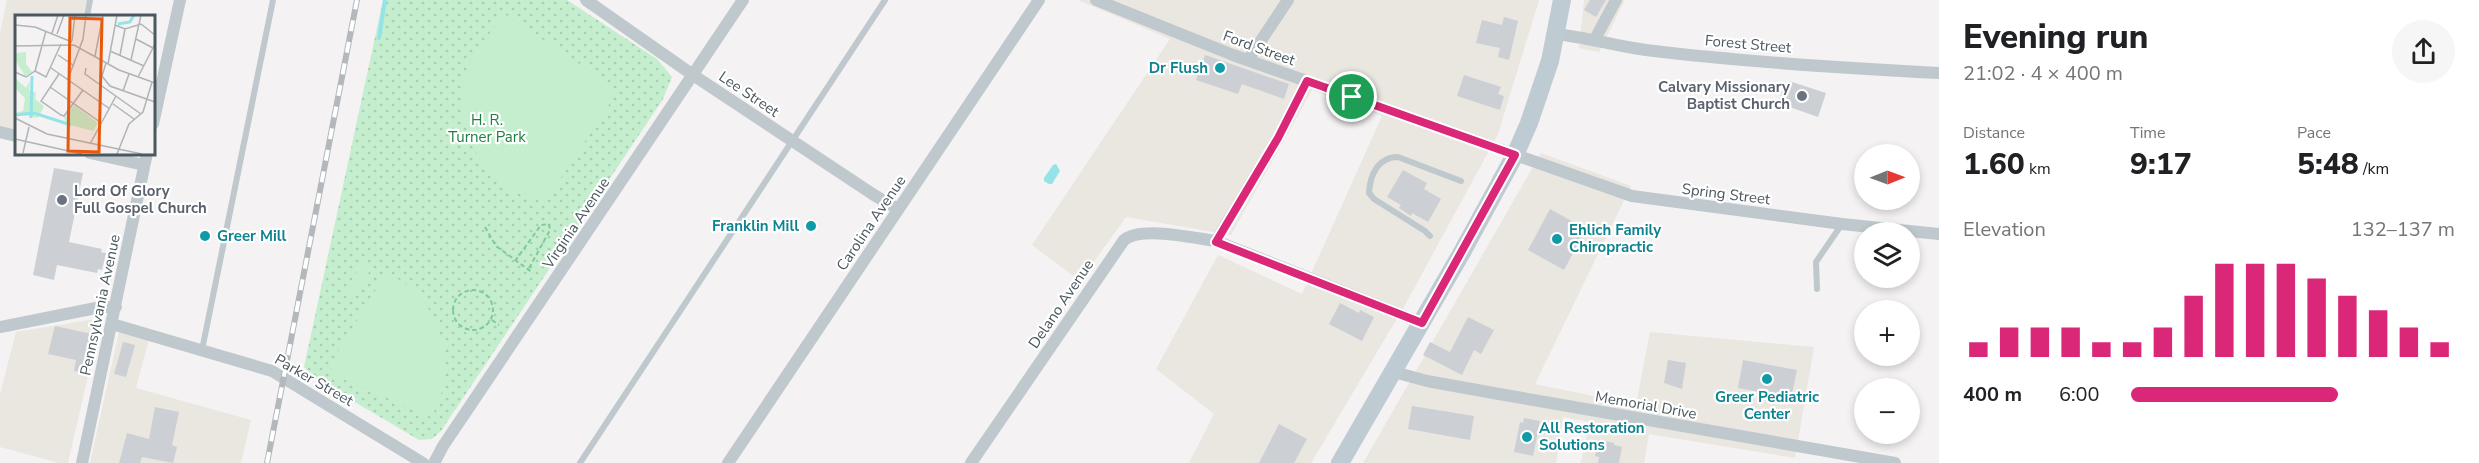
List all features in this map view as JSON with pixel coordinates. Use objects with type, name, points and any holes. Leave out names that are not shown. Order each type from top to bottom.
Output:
[{"type":"main road","points":[[1340,463],[1422,323],[1515,155],[1541,90],[1562,0]]},
{"type":"street","points":[[154,119],[180,0]]},
{"type":"street","name":"Lee Street","points":[[586,0],[693,75],[898,209]]},
{"type":"street","name":"Virginia Avenue","points":[[434,463],[443,446],[743,0]]},
{"type":"street","name":"Carolina Avenue","points":[[728,463],[1039,0]]},
{"type":"street","name":"Ford Street","points":[[1096,0],[1248,60],[1515,155]]},
{"type":"street","points":[[1248,60],[1288,0]]},
{"type":"street","points":[[1595,39],[1616,0]]},
{"type":"street","name":"Forest Street","points":[[1555,34],[1595,39],[1646,50],[1783,63],[1939,73]]},
{"type":"street","points":[[1216,242],[1278,138],[1307,81]]},
{"type":"street","points":[[0,132],[15,136]]},
{"type":"street","points":[[99,154],[146,159]]},
{"type":"street","name":"Spring Street","points":[[1515,155],[1642,199],[1939,234]]},
{"type":"street","name":"Pennsylvania Avenue","points":[[82,463],[146,159]]},
{"type":"street","name":"Delano Avenue","points":[[971,463],[1124,240],[1135,234],[1216,242],[1422,323]]},
{"type":"street","points":[[0,327],[101,307],[116,307]]},
{"type":"street","name":"Parker Street","points":[[112,324],[236,359],[284,376],[423,463]]},
{"type":"street","name":"Memorial Drive","points":[[1394,372],[1427,381],[1894,463]]},
{"type":"lane","points":[[87,15],[90,0]]},
{"type":"lane","points":[[202,350],[273,0]]},
{"type":"lane","points":[[580,463],[885,0]]},
{"type":"lane","points":[[1430,236],[1368,193],[1374,169],[1390,157],[1398,157],[1461,181]]},
{"type":"lane","points":[[1817,289],[1816,262],[1842,224]]},
{"type":"path","points":[[515,261],[541,225],[549,224],[550,230],[528,270]]},
{"type":"path","points":[[484,227],[496,246],[533,273]]},
{"type":"path","points":[[466,290],[480,290],[486,294],[493,306],[491,320],[482,328],[475,330],[463,327],[454,318],[453,305],[466,290]]},
{"type":"path","points":[[491,320],[499,325]]},
{"type":"shaded area","points":[[7,0],[87,0],[83,15],[15,15],[15,130],[0,127],[0,33]]},
{"type":"shaded area","points":[[1078,0],[1539,0],[1498,134],[1405,305],[1311,463],[1189,463],[1214,414],[1156,369],[1218,255],[1302,294],[1382,116],[1312,90],[1231,235],[1126,217],[1080,281],[1032,245],[1170,39]]},
{"type":"shaded area","points":[[1584,0],[1625,0],[1599,52],[1579,48]]},
{"type":"shaded area","points":[[1541,153],[1631,186],[1535,384],[1636,405],[1650,332],[1814,347],[1795,458],[1649,434],[1644,463],[1581,463],[1589,422],[1563,417],[1556,463],[1363,463]]},
{"type":"shaded area","points":[[95,319],[100,324],[68,463],[59,463],[0,447],[0,394],[16,332]]},
{"type":"shaded area","points":[[119,332],[149,339],[136,388],[251,420],[241,463],[90,463]]},
{"type":"green space","name":"H. R. Turner Park","points":[[383,0],[567,0],[657,59],[672,77],[663,99],[441,431],[432,439],[419,440],[316,379],[304,367]]},
{"type":"green space","points":[[503,13],[611,85],[612,100],[544,204],[529,196],[514,192],[499,182],[477,154],[464,120],[464,84],[468,67],[475,52]]},
{"type":"green space","points":[[362,264],[371,269],[353,298],[344,292]]},
{"type":"green space","points":[[391,274],[414,291],[425,304],[440,334],[445,369],[439,402],[431,417],[333,375],[331,363],[384,276]]},
{"type":"water","points":[[1056,164],[1060,171],[1052,184],[1049,184],[1044,181],[1044,178]]},
{"type":"building","points":[[1590,0],[1606,0],[1596,17],[1584,10]]},
{"type":"building","points":[[1504,17],[1518,21],[1509,60],[1498,57],[1500,48],[1476,43],[1482,20],[1502,25]]},
{"type":"building","name":"Dr Flush","points":[[1205,55],[1289,84],[1284,99],[1242,84],[1238,94],[1196,80]]},
{"type":"building","points":[[1464,75],[1501,87],[1498,94],[1504,96],[1500,110],[1457,96]]},
{"type":"building","name":"Calvary Missionary Baptist Church","points":[[1789,81],[1826,93],[1818,117],[1781,104],[1782,101],[1779,100],[1785,82]]},
{"type":"building","name":"Lord Of Glory Full Gospel Church","points":[[54,168],[83,173],[69,242],[102,249],[101,252],[106,253],[102,270],[98,269],[97,273],[57,265],[54,280],[33,275]]},
{"type":"building","points":[[1403,170],[1427,183],[1424,189],[1441,199],[1428,222],[1412,213],[1411,216],[1399,208],[1401,205],[1387,197]]},
{"type":"building","name":"Ehlich Family Chiropractic","points":[[1550,209],[1586,229],[1564,270],[1528,250]]},
{"type":"building","points":[[1340,303],[1359,313],[1360,310],[1374,317],[1362,341],[1329,324]]},
{"type":"building","points":[[1468,317],[1494,330],[1481,354],[1474,350],[1462,375],[1423,355],[1430,342],[1450,352]]},
{"type":"building","points":[[55,326],[92,334],[95,340],[89,374],[74,371],[76,360],[48,354]]},
{"type":"building","points":[[123,342],[135,345],[126,377],[114,374]]},
{"type":"building","points":[[1668,360],[1686,363],[1682,389],[1664,383]]},
{"type":"building","name":"Greer Pediatric Center","points":[[1743,360],[1797,370],[1791,398],[1738,388]]},
{"type":"building","points":[[1412,406],[1474,416],[1470,440],[1408,429]]},
{"type":"building","points":[[155,407],[179,412],[172,445],[177,447],[173,463],[142,457],[140,463],[119,463],[127,433],[149,439]]},
{"type":"building","name":"All Restoration Solutions","points":[[1524,418],[1540,421],[1533,456],[1514,452],[1520,422],[1523,423]]},
{"type":"building","points":[[1279,424],[1307,439],[1294,463],[1259,463]]},
{"type":"building","points":[[1598,440],[1622,447],[1619,463],[1598,463],[1599,457],[1595,456]]},
{"type":"waterway","points":[[379,38],[385,0]]},
{"type":"railway","points":[[267,463],[357,0]]},
{"type":"place","name":"Dr Flush","points":[[1220,68]]},
{"type":"place","name":"Calvary Missionary Baptist Church","points":[[1802,96]]},
{"type":"place","name":"Lord Of Glory Full Gospel Church","points":[[62,200]]},
{"type":"place","name":"Franklin Mill","points":[[811,226]]},
{"type":"place","name":"Greer Mill","points":[[205,236]]},
{"type":"place","name":"Ehlich Family Chiropractic","points":[[1557,239]]},
{"type":"place","name":"Greer Pediatric Center","points":[[1767,379]]},
{"type":"place","name":"All Restoration Solutions","points":[[1527,437]]},
{"type":"route","points":[[1307,81],[1352,97],[1515,155],[1495,195],[1422,323],[1216,242],[1227,220],[1278,138],[1307,81]]}]
